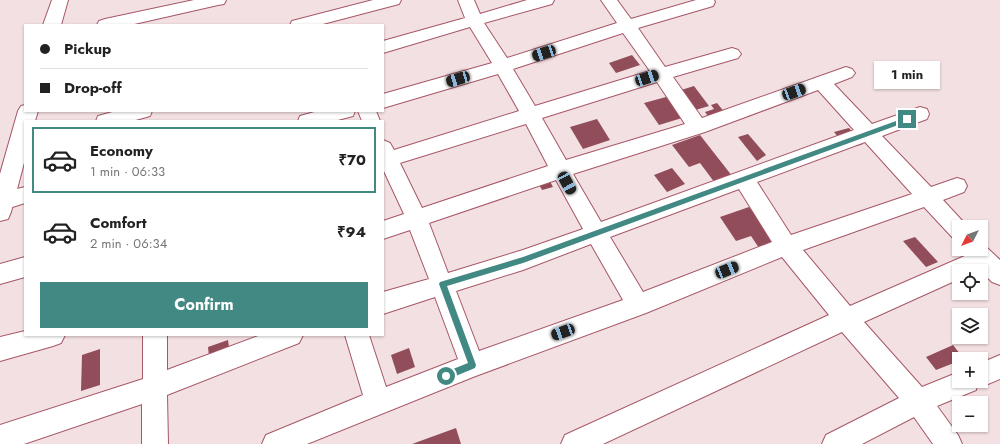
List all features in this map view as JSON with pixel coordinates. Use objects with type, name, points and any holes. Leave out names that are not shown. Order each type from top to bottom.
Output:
[{"type":"main road","points":[[52,24],[60,0]]},
{"type":"main road","points":[[2,206],[24,132]]},
{"type":"street","points":[[110,24],[218,0]]},
{"type":"street","points":[[307,24],[333,21],[393,0]]},
{"type":"street","points":[[466,0],[474,20],[503,66],[560,170],[638,305]]},
{"type":"street","points":[[384,47],[546,0]]},
{"type":"street","points":[[609,0],[698,127]]},
{"type":"street","points":[[384,101],[503,66],[707,2]]},
{"type":"street","points":[[473,365],[417,220],[385,156],[530,116],[661,74],[732,54]]},
{"type":"street","points":[[384,230],[417,220],[560,170],[698,127],[846,73]]},
{"type":"street","points":[[821,82],[952,224]]},
{"type":"street","points":[[109,120],[139,112]]},
{"type":"street","points":[[311,120],[342,112]]},
{"type":"street","points":[[384,303],[523,260],[920,114]]},
{"type":"street","points":[[744,179],[786,246],[846,319],[918,401],[949,444]]},
{"type":"street","points":[[282,442],[378,402],[473,365],[638,305],[786,246],[861,221],[957,186]]},
{"type":"street","points":[[2,206],[24,195]]},
{"type":"street","points":[[574,444],[604,438],[975,256]]},
{"type":"street","points":[[981,256],[1000,275]]},
{"type":"street","points":[[0,274],[24,267]]},
{"type":"street","points":[[0,349],[49,336]]},
{"type":"street","points":[[155,336],[155,444]]},
{"type":"street","points":[[0,438],[16,434],[155,387],[288,336]]},
{"type":"street","points":[[357,336],[378,402]]},
{"type":"street","points":[[988,372],[1000,367]]},
{"type":"street","points":[[835,444],[918,401],[952,387]]},
{"type":"building","points":[[632,55],[640,65],[616,73],[609,63]]},
{"type":"building","points":[[694,86],[709,106],[692,111],[678,91]]},
{"type":"building","points":[[666,97],[682,118],[659,125],[644,103]]},
{"type":"building","points":[[717,103],[730,119],[714,124],[705,112],[714,109],[711,105]]},
{"type":"building","points":[[597,119],[610,140],[583,149],[570,127]]},
{"type":"building","points":[[849,128],[863,144],[857,146],[848,135],[839,138],[834,132]]},
{"type":"building","points":[[748,134],[766,155],[757,161],[738,137]]},
{"type":"building","points":[[700,135],[736,181],[718,187],[700,163],[689,167],[672,145]]},
{"type":"building","points":[[672,168],[685,184],[667,192],[654,175]]},
{"type":"building","points":[[546,174],[553,187],[542,190],[535,177]]},
{"type":"building","points":[[749,207],[777,245],[761,251],[751,236],[736,241],[720,217]]},
{"type":"building","points":[[915,237],[938,262],[926,267],[903,241]]},
{"type":"building","points":[[228,340],[232,369],[211,376],[208,347]]},
{"type":"building","points":[[953,345],[958,352],[952,352],[952,364],[936,370],[926,357]]},
{"type":"building","points":[[409,348],[415,367],[397,374],[391,355]]},
{"type":"building","points":[[100,349],[100,385],[81,391],[82,355]]},
{"type":"building","points":[[456,428],[461,444],[412,444]]},
{"type":"route","points":[[446,376],[473,365],[443,284],[523,260],[907,119]]}]
